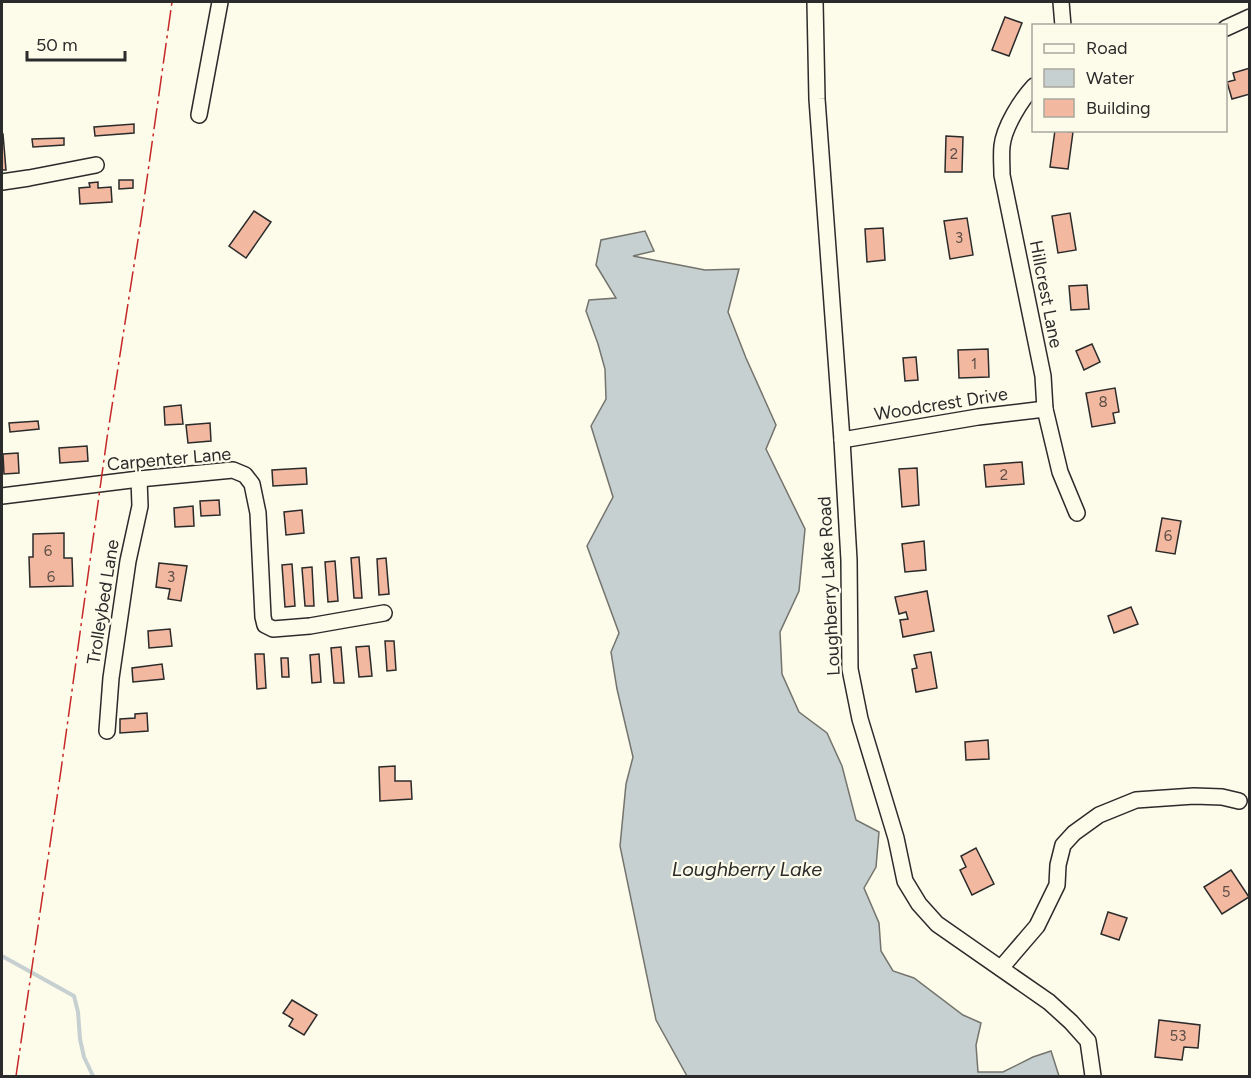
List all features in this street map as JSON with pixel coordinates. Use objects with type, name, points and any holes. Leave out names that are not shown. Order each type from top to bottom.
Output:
[{"type":"street","points":[[199,115],[220,2]]},
{"type":"street","name":"Loughberry Lake Road","points":[[815,2],[817,99],[849,560],[850,669],[860,719],[896,838],[905,881],[919,904],[937,924],[1049,1002],[1071,1022],[1088,1041],[1093,1077]]},
{"type":"street","points":[[1061,2],[1063,24]]},
{"type":"street","points":[[1227,28],[1250,17]]},
{"type":"street","name":"Hillcrest Lane","points":[[1032,88],[1013,114],[1002,143],[1002,175],[1060,472],[1077,513]]},
{"type":"street","points":[[2,182],[96,165]]},
{"type":"street","name":"Woodcrest Drive","points":[[842,440],[1046,408]]},
{"type":"street","name":"Carpenter Lane","points":[[2,496],[233,470],[245,475],[252,484],[258,513],[265,625],[273,628],[310,626],[384,613]]},
{"type":"street","name":"Trolleybed Lane","points":[[106,731],[111,678],[128,561],[140,506],[138,479]]},
{"type":"street","points":[[1001,968],[1037,926],[1057,885],[1058,865],[1063,845],[1074,833],[1099,815],[1145,799],[1194,796],[1222,797],[1239,801]]},
{"type":"water","name":"Loughberry Lake","points":[[645,231],[654,251],[633,256],[705,270],[739,269],[728,312],[776,425],[766,449],[805,529],[799,591],[780,632],[782,674],[799,712],[827,733],[842,766],[856,820],[879,832],[876,867],[864,888],[879,923],[881,951],[893,971],[914,978],[963,1015],[981,1023],[976,1045],[978,1072],[1003,1072],[1051,1051],[1059,1076],[687,1076],[656,1020],[620,846],[626,784],[633,757],[611,652],[619,633],[587,546],[613,497],[591,426],[606,399],[605,369],[586,311],[589,300],[616,298],[596,265],[601,240]]},
{"type":"building","points":[[1005,17],[1022,23],[1009,56],[992,50]]},
{"type":"building","points":[[1250,68],[1250,94],[1232,99],[1227,82],[1235,80],[1233,73]]},
{"type":"building","points":[[134,124],[134,133],[95,136],[94,127]]},
{"type":"building","points":[[1055,132],[1073,132],[1068,169],[1050,167]]},
{"type":"building","points":[[3,134],[6,170],[2,170]]},
{"type":"building","points":[[946,136],[963,137],[962,172],[945,172]]},
{"type":"building","points":[[64,138],[64,145],[33,147],[32,139]]},
{"type":"building","points":[[119,180],[133,180],[133,188],[119,189]]},
{"type":"building","points":[[98,182],[98,188],[111,187],[112,202],[80,204],[79,188],[90,187],[89,183]]},
{"type":"building","points":[[254,211],[271,222],[246,258],[229,246]]},
{"type":"building","points":[[1070,213],[1076,250],[1058,253],[1052,216]]},
{"type":"building","points":[[967,218],[973,255],[950,259],[944,221]]},
{"type":"building","points":[[883,228],[885,260],[867,262],[865,229]]},
{"type":"building","points":[[1087,285],[1089,309],[1071,310],[1069,286]]},
{"type":"building","points":[[1092,344],[1100,362],[1084,370],[1076,351]]},
{"type":"building","points":[[988,349],[989,377],[959,378],[958,350]]},
{"type":"building","points":[[916,357],[918,380],[905,381],[903,358]]},
{"type":"building","points":[[1115,388],[1119,412],[1113,413],[1115,423],[1092,427],[1086,393]]},
{"type":"building","points":[[181,405],[183,424],[165,425],[164,407]]},
{"type":"building","points":[[38,421],[39,429],[10,432],[9,423]]},
{"type":"building","points":[[210,423],[211,441],[188,443],[186,425]]},
{"type":"building","points":[[87,446],[88,461],[60,463],[59,448]]},
{"type":"building","points":[[18,453],[19,473],[4,474],[3,454]]},
{"type":"building","points":[[1022,462],[1024,484],[986,487],[984,465]]},
{"type":"building","points":[[306,468],[307,484],[273,486],[272,470]]},
{"type":"building","points":[[917,468],[919,505],[902,507],[899,469]]},
{"type":"building","points":[[219,500],[220,515],[201,516],[200,501]]},
{"type":"building","points":[[193,506],[194,526],[175,527],[174,508]]},
{"type":"building","points":[[302,510],[304,533],[286,535],[284,512]]},
{"type":"building","points":[[1162,518],[1181,521],[1175,554],[1156,551]]},
{"type":"building","points":[[64,533],[64,558],[72,558],[73,586],[30,587],[29,557],[33,557],[33,534]]},
{"type":"building","points":[[924,541],[926,570],[905,572],[902,544]]},
{"type":"building","points":[[359,557],[362,598],[354,598],[351,558]]},
{"type":"building","points":[[386,558],[389,594],[379,595],[377,559]]},
{"type":"building","points":[[335,561],[338,601],[328,602],[325,562]]},
{"type":"building","points":[[159,563],[187,566],[181,601],[168,599],[170,589],[156,587]]},
{"type":"building","points":[[292,564],[295,606],[285,607],[282,565]]},
{"type":"building","points":[[312,567],[314,606],[305,606],[302,568]]},
{"type":"building","points":[[927,591],[934,631],[903,637],[900,620],[908,619],[906,612],[899,614],[895,597]]},
{"type":"building","points":[[1131,607],[1138,624],[1114,633],[1108,616]]},
{"type":"building","points":[[170,629],[172,646],[149,648],[148,631]]},
{"type":"building","points":[[385,641],[394,641],[396,670],[387,671]]},
{"type":"building","points":[[369,646],[372,676],[359,677],[356,647]]},
{"type":"building","points":[[341,647],[344,683],[334,683],[331,648]]},
{"type":"building","points":[[931,652],[937,688],[916,692],[912,669],[917,668],[914,655]]},
{"type":"building","points":[[255,654],[264,654],[266,688],[257,689]]},
{"type":"building","points":[[319,654],[321,682],[312,683],[310,655]]},
{"type":"building","points":[[281,658],[288,658],[289,677],[282,677]]},
{"type":"building","points":[[162,664],[164,679],[133,682],[132,668]]},
{"type":"building","points":[[147,713],[148,731],[120,733],[120,719],[135,718],[135,714]]},
{"type":"building","points":[[988,740],[989,759],[966,760],[965,742]]},
{"type":"building","points":[[395,766],[395,781],[411,781],[412,799],[380,801],[379,767]]},
{"type":"building","points":[[976,848],[994,884],[972,895],[960,870],[966,867],[961,856]]},
{"type":"building","points":[[1231,870],[1249,897],[1222,914],[1204,887]]},
{"type":"building","points":[[1108,912],[1127,918],[1119,940],[1101,934]]},
{"type":"building","points":[[292,1000],[317,1015],[304,1035],[289,1026],[293,1019],[283,1013]]},
{"type":"building","points":[[1159,1020],[1200,1025],[1198,1048],[1184,1047],[1182,1060],[1155,1057]]},
{"type":"waterway","points":[[2,956],[74,996],[84,1057],[93,1076]]},
{"type":"power","points":[[16,1076],[172,2]]}]
